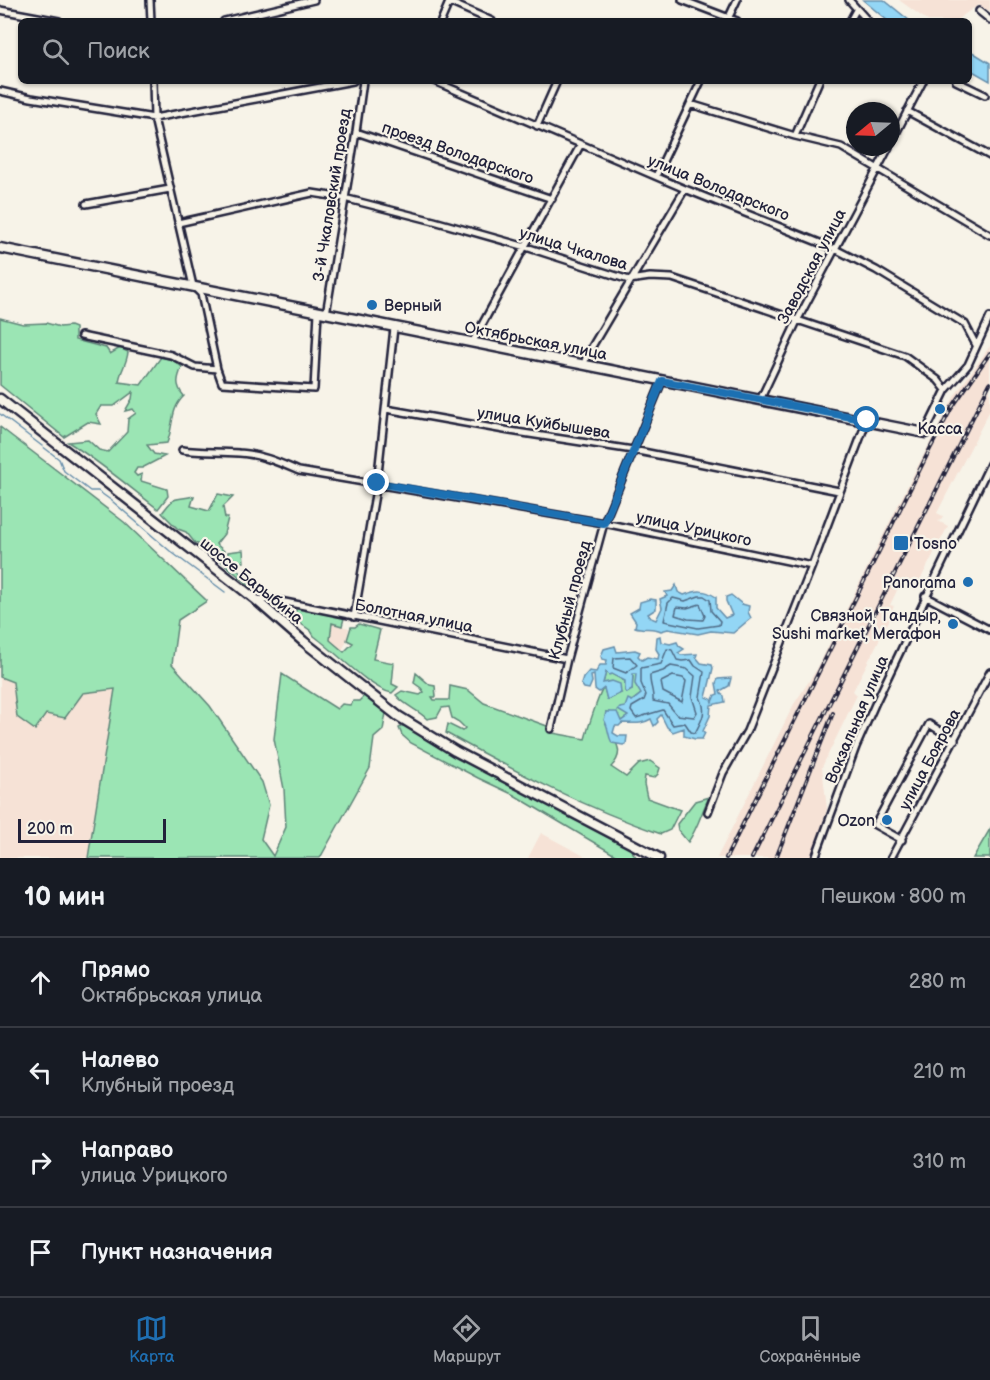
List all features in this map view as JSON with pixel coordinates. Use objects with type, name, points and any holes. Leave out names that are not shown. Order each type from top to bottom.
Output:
[{"type":"street","points":[[150,0],[151,18]]},
{"type":"street","points":[[237,18],[314,0]]},
{"type":"street","points":[[681,0],[723,18]]},
{"type":"street","points":[[729,18],[737,0]]},
{"type":"street","points":[[849,0],[865,18]]},
{"type":"street","points":[[442,18],[450,1],[486,18]]},
{"type":"street","points":[[0,10],[42,18]]},
{"type":"street","points":[[852,18],[856,10]]},
{"type":"street","points":[[979,11],[990,20]]},
{"type":"street","points":[[81,336],[171,356],[195,367],[217,369],[201,294],[193,286],[154,118],[153,84]]},
{"type":"street","points":[[0,91],[154,118],[337,84]]},
{"type":"street","name":"3-й Чкаловский проезд","points":[[217,369],[222,382],[314,389],[322,313],[356,132],[363,84]]},
{"type":"street","name":"улица Володарского","points":[[441,84],[685,189],[835,249],[876,270],[965,324],[976,345]]},
{"type":"street","points":[[537,126],[556,84]]},
{"type":"street","points":[[656,176],[699,84]]},
{"type":"street","points":[[795,136],[818,84]]},
{"type":"street","points":[[900,125],[921,84]]},
{"type":"street","points":[[962,84],[985,95]]},
{"type":"street","points":[[690,104],[795,136],[841,147],[990,235]]},
{"type":"street","points":[[907,111],[990,156]]},
{"type":"street","name":"проезд Володарского","points":[[356,132],[552,199]]},
{"type":"street","points":[[472,343],[581,144]]},
{"type":"street","name":"Заводская улица","points":[[760,400],[798,319],[884,156]]},
{"type":"street","points":[[86,204],[170,189]]},
{"type":"street","points":[[584,364],[629,280],[685,189]]},
{"type":"street","name":"улица Чкалова","points":[[178,223],[312,193],[344,198],[526,247],[629,280],[650,277],[672,278],[905,356],[938,380],[946,390]]},
{"type":"street","name":"Октябрьская улица","points":[[0,248],[925,433]]},
{"type":"street","points":[[925,433],[946,390],[968,365],[990,317]]},
{"type":"street","points":[[354,617],[377,483],[394,328]]},
{"type":"street","name":"Клубный проезд","points":[[551,729],[567,659],[604,523],[662,381]]},
{"type":"street","name":"шоссе Барыбина","points":[[0,399],[255,599],[398,716],[455,751],[659,858]]},
{"type":"street","name":"улица Куйбышева","points":[[386,409],[633,450],[839,490]]},
{"type":"street","points":[[708,812],[723,773],[747,731],[867,420]]},
{"type":"street","name":"улица Урицкого","points":[[182,450],[203,453],[240,453],[272,460],[299,471],[604,523],[812,566]]},
{"type":"street","name":"Вокзальная улица","points":[[815,858],[856,747],[925,596],[990,464]]},
{"type":"street","points":[[925,596],[990,630]]},
{"type":"street","name":"Болотная улица","points":[[255,599],[275,600],[567,659]]},
{"type":"street","name":"улица Боярова","points":[[891,858],[990,672]]},
{"type":"street","points":[[902,840],[875,825],[929,724],[955,740]]},
{"type":"shaded area","points":[[899,0],[990,0],[990,12],[978,5],[959,18],[924,18]]},
{"type":"shaded area","points":[[990,346],[990,410],[937,513],[943,516],[938,521],[948,526],[915,590],[901,582],[890,605],[894,606],[892,610],[894,611],[853,691],[857,695],[822,767],[827,809],[811,858],[717,858],[794,704],[817,669],[955,395]]},
{"type":"shaded area","points":[[332,623],[349,628],[342,651],[330,640]]},
{"type":"shaded area","points":[[0,677],[13,682],[17,717],[46,714],[65,718],[83,692],[115,689],[88,858],[0,858]]},
{"type":"shaded area","points":[[541,833],[588,858],[528,858]]},
{"type":"green space","points":[[0,318],[23,324],[46,323],[60,327],[70,326],[75,328],[75,340],[106,348],[110,354],[120,348],[128,352],[119,382],[141,385],[161,357],[173,360],[182,367],[178,382],[179,389],[184,396],[176,406],[167,443],[147,445],[154,454],[165,456],[142,468],[137,468],[134,473],[137,476],[142,474],[141,481],[167,489],[168,496],[158,509],[68,442],[88,440],[99,450],[108,452],[127,432],[128,419],[136,413],[133,409],[125,411],[133,392],[114,406],[101,406],[96,414],[101,424],[88,422],[64,437],[0,385]]},
{"type":"green space","points":[[0,427],[124,522],[207,601],[178,620],[172,664],[210,706],[262,782],[269,805],[261,839],[273,856],[286,827],[284,789],[274,739],[282,674],[337,709],[342,704],[350,705],[353,701],[359,701],[365,695],[386,713],[383,730],[374,738],[370,768],[320,858],[88,858],[115,689],[83,693],[65,718],[46,714],[35,730],[17,717],[13,682],[0,677]]},
{"type":"green space","points":[[218,494],[233,497],[223,507],[225,518],[228,518],[224,534],[216,544],[224,551],[222,557],[227,558],[228,552],[243,550],[244,562],[227,561],[252,583],[251,587],[205,547],[195,543],[186,532],[178,529],[162,513],[173,501],[194,496],[191,506],[209,511]]},
{"type":"green space","points":[[297,608],[344,618],[342,626],[332,623],[330,640],[344,652],[353,643],[347,640],[351,627],[359,624],[380,630],[373,659],[394,663],[392,684],[398,687],[392,693],[363,677],[311,631],[286,613],[295,612]]},
{"type":"green space","points":[[606,671],[625,681],[625,691],[632,690],[633,674],[636,673],[641,694],[632,701],[629,716],[621,721],[612,713],[606,712],[608,725],[619,752],[611,767],[626,777],[639,764],[650,761],[660,768],[654,778],[645,776],[647,798],[680,810],[670,830],[661,834],[606,813],[552,788],[446,733],[448,724],[462,731],[465,728],[452,718],[449,707],[442,708],[437,717],[427,719],[396,695],[402,691],[420,695],[424,692],[414,683],[416,673],[430,685],[435,686],[436,697],[432,697],[434,700],[449,700],[450,686],[468,690],[484,703],[547,726],[553,733],[585,739],[604,687],[607,699],[621,693],[603,683]]},
{"type":"green space","points":[[404,725],[436,743],[438,747],[627,845],[637,858],[620,858],[514,795],[411,743],[402,735],[399,728]]},
{"type":"green space","points":[[709,797],[688,842],[678,830],[677,824],[695,801]]},
{"type":"green space","points":[[990,829],[990,858],[973,858]]},
{"type":"water","points":[[863,0],[884,0],[906,18],[884,18]]},
{"type":"water","points":[[972,52],[990,63],[990,81],[972,71]]},
{"type":"water","points":[[676,585],[678,592],[684,595],[701,591],[716,597],[716,608],[725,618],[732,615],[726,601],[726,597],[731,595],[742,604],[749,606],[748,612],[751,618],[733,633],[711,631],[698,634],[635,627],[636,622],[630,613],[639,608],[640,602],[656,600],[656,609],[648,614],[656,620],[662,608],[660,599],[667,596],[665,592],[672,591]]},
{"type":"water","points":[[660,636],[661,642],[670,644],[677,642],[684,649],[678,653],[681,655],[697,654],[696,657],[701,663],[712,665],[706,697],[712,702],[718,694],[716,683],[718,679],[731,678],[729,686],[720,691],[725,702],[711,705],[710,716],[702,739],[684,736],[684,728],[673,732],[667,727],[661,715],[654,726],[651,719],[641,723],[622,723],[615,726],[613,733],[618,736],[627,736],[626,744],[612,743],[604,720],[606,712],[617,712],[621,721],[628,716],[618,710],[625,707],[628,699],[632,701],[641,694],[635,684],[636,674],[633,674],[632,690],[627,693],[625,681],[606,672],[603,683],[612,681],[620,684],[621,693],[607,700],[604,688],[599,692],[595,689],[594,675],[591,676],[592,682],[589,689],[584,688],[581,684],[583,678],[589,671],[596,672],[600,665],[606,665],[607,660],[602,659],[601,656],[604,649],[615,646],[617,652],[635,650],[640,652],[638,656],[642,660],[647,657],[658,659],[657,637]]},
{"type":"waterway","points":[[0,414],[59,459],[64,471],[90,491],[98,491],[112,501],[170,551],[225,592]]},
{"type":"railway","points":[[726,858],[930,449],[951,409],[990,353]]},
{"type":"railway","points":[[752,858],[990,383]]},
{"type":"railway","points":[[776,858],[833,713]]},
{"type":"place","name":"Верный","points":[[372,305]]},
{"type":"place","name":"Касса","points":[[940,409]]},
{"type":"place","name":"Tosno","points":[[901,543]]},
{"type":"place","name":"Panorama","points":[[968,582]]},
{"type":"place","name":"Связной, Тандыр, Sushi market, Мегафон","points":[[953,624]]},
{"type":"place","name":"Ozon","points":[[887,820]]},
{"type":"route","points":[[377,483],[604,523],[662,381],[867,420]]}]
